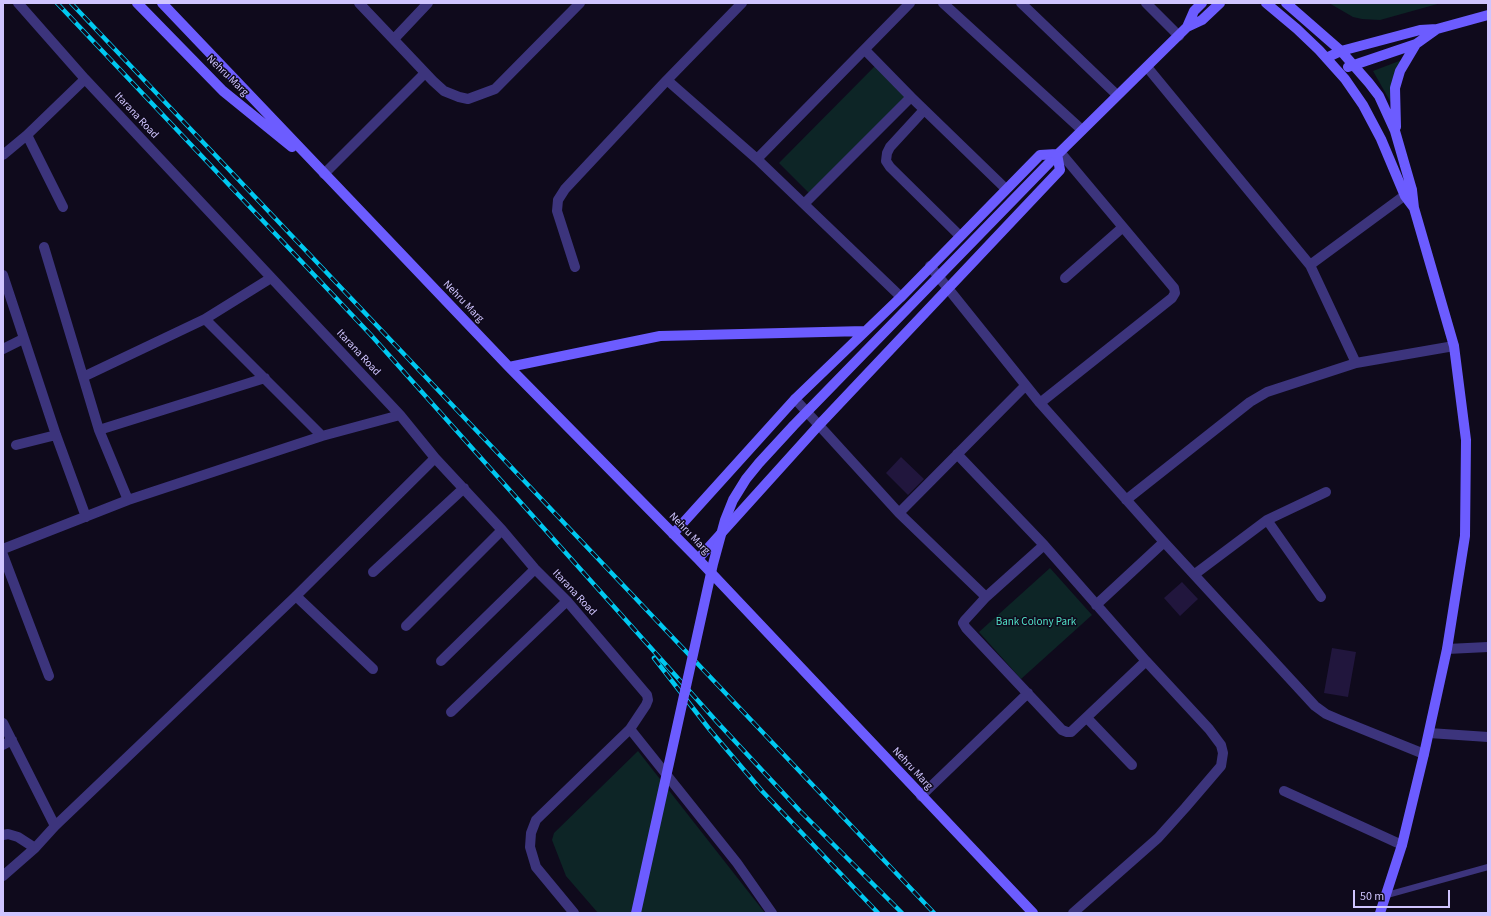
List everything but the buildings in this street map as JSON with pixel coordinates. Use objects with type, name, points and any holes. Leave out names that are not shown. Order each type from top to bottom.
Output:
[{"type":"street","name":"Itarana Road","points":[[18,3],[85,79],[400,415],[435,458],[502,530],[535,569],[567,601],[647,695],[648,700],[646,706],[630,729],[536,820],[531,833],[530,847],[536,867],[574,913]]},
{"type":"street","name":"Nehru Marg","points":[[137,3],[223,91],[324,174]]},
{"type":"street","name":"Nehru Marg","points":[[162,3],[509,367],[698,559],[1033,913]]},
{"type":"street","points":[[359,3],[444,91],[468,99],[495,88],[580,3]]},
{"type":"street","points":[[394,39],[428,3]]},
{"type":"street","points":[[575,267],[557,211],[558,200],[565,189],[667,80],[742,3]]},
{"type":"street","points":[[757,159],[910,3]]},
{"type":"street","points":[[943,3],[1082,130]]},
{"type":"street","points":[[1021,3],[1117,95]]},
{"type":"street","points":[[1146,3],[1179,36]]},
{"type":"street","points":[[636,913],[712,564],[725,520],[733,500],[746,479],[794,425],[1050,162],[1179,36],[1187,27],[1194,11],[1202,3]]},
{"type":"street","points":[[1187,27],[1202,20],[1220,3]]},
{"type":"street","points":[[1266,3],[1297,29],[1338,72],[1367,112],[1409,193]]},
{"type":"street","points":[[1286,3],[1341,52],[1370,82],[1379,96],[1395,131],[1409,193],[1454,346],[1466,440],[1465,536],[1446,649],[1429,733],[1402,845],[1380,913]]},
{"type":"street","points":[[1326,58],[1341,52],[1420,30],[1437,29],[1488,14]]},
{"type":"street","points":[[1338,72],[1352,65],[1416,44],[1437,29]]},
{"type":"street","points":[[1395,131],[1395,88],[1400,71],[1416,44]]},
{"type":"street","points":[[865,50],[911,98],[1006,189]]},
{"type":"street","points":[[1147,67],[1310,265],[1356,363]]},
{"type":"street","points":[[324,174],[425,73]]},
{"type":"street","points":[[3,154],[27,135],[85,79]]},
{"type":"street","points":[[667,80],[757,159],[901,297]]},
{"type":"street","points":[[804,204],[911,98]]},
{"type":"street","points":[[924,110],[890,146],[886,153],[886,161],[890,167],[960,236]]},
{"type":"street","points":[[27,135],[63,207]]},
{"type":"street","points":[[673,534],[795,399],[901,297],[1040,155],[1059,153]]},
{"type":"street","points":[[1040,403],[1172,298],[1176,293],[1174,288],[1059,153]]},
{"type":"street","points":[[698,559],[819,425],[1060,170],[1059,153]]},
{"type":"street","points":[[1310,265],[1409,193]]},
{"type":"street","points":[[1065,278],[1123,227]]},
{"type":"street","points":[[44,247],[99,430],[128,500]]},
{"type":"street","points":[[930,266],[1025,386],[1164,542],[1315,706],[1326,714],[1424,754]]},
{"type":"street","points":[[3,275],[23,339],[86,517]]},
{"type":"street","points":[[83,377],[205,319],[271,278]]},
{"type":"street","points":[[205,319],[322,436]]},
{"type":"street","points":[[509,367],[660,336],[865,331]]},
{"type":"street","points":[[3,349],[23,339]]},
{"type":"street","points":[[1126,500],[1250,402],[1267,392],[1356,363],[1454,346]]},
{"type":"street","points":[[99,430],[265,378]]},
{"type":"street","points":[[900,513],[1025,386]]},
{"type":"street","points":[[795,399],[900,513],[986,597]]},
{"type":"street","points":[[3,549],[128,500],[322,436],[400,415]]},
{"type":"street","points":[[16,445],[56,435]]},
{"type":"street","points":[[957,454],[1044,545],[1146,661],[1209,729],[1221,745],[1223,753],[1221,766],[1186,808],[1158,838],[1073,913]]},
{"type":"street","points":[[3,876],[35,848],[55,826],[296,596],[435,458]]},
{"type":"street","points":[[373,572],[464,488]]},
{"type":"street","points":[[1195,574],[1267,520],[1326,492]]},
{"type":"street","points":[[1267,520],[1321,597]]},
{"type":"street","points":[[406,626],[502,530]]},
{"type":"street","points":[[1096,605],[1164,542]]},
{"type":"street","points":[[1044,545],[986,597],[963,623],[966,628],[1062,730],[1067,732],[1071,732],[1087,718],[1146,661]]},
{"type":"street","points":[[3,556],[49,676]]},
{"type":"street","points":[[441,661],[535,569]]},
{"type":"street","points":[[296,596],[373,669]]},
{"type":"street","points":[[451,712],[567,601]]},
{"type":"street","points":[[1446,649],[1488,647]]},
{"type":"street","points":[[921,796],[1028,693]]},
{"type":"street","points":[[1087,718],[1132,765]]},
{"type":"street","points":[[3,723],[7,742],[55,826]]},
{"type":"street","points":[[630,729],[737,864],[772,913]]},
{"type":"street","points":[[1429,733],[1488,737]]},
{"type":"street","points":[[1284,791],[1402,845]]},
{"type":"street","points":[[3,835],[8,834],[18,837],[35,848]]},
{"type":"lane","points":[[1386,895],[1488,867]]},
{"type":"green space","points":[[1329,3],[1441,3],[1380,20],[1353,17]]},
{"type":"green space","points":[[1407,58],[1394,108],[1373,71]]},
{"type":"green space","points":[[876,65],[909,98],[811,195],[779,163]]},
{"type":"green space","name":"Bank Colony Park","points":[[1050,568],[1092,615],[1021,679],[979,632]]},
{"type":"green space","points":[[638,751],[765,913],[598,913],[566,876],[552,840],[554,833]]},
{"type":"railway","points":[[57,3],[370,334],[718,723],[800,811],[902,913]]},
{"type":"railway","points":[[71,3],[934,913]]},
{"type":"railway","points":[[654,658],[710,730],[762,791],[878,913]]}]
